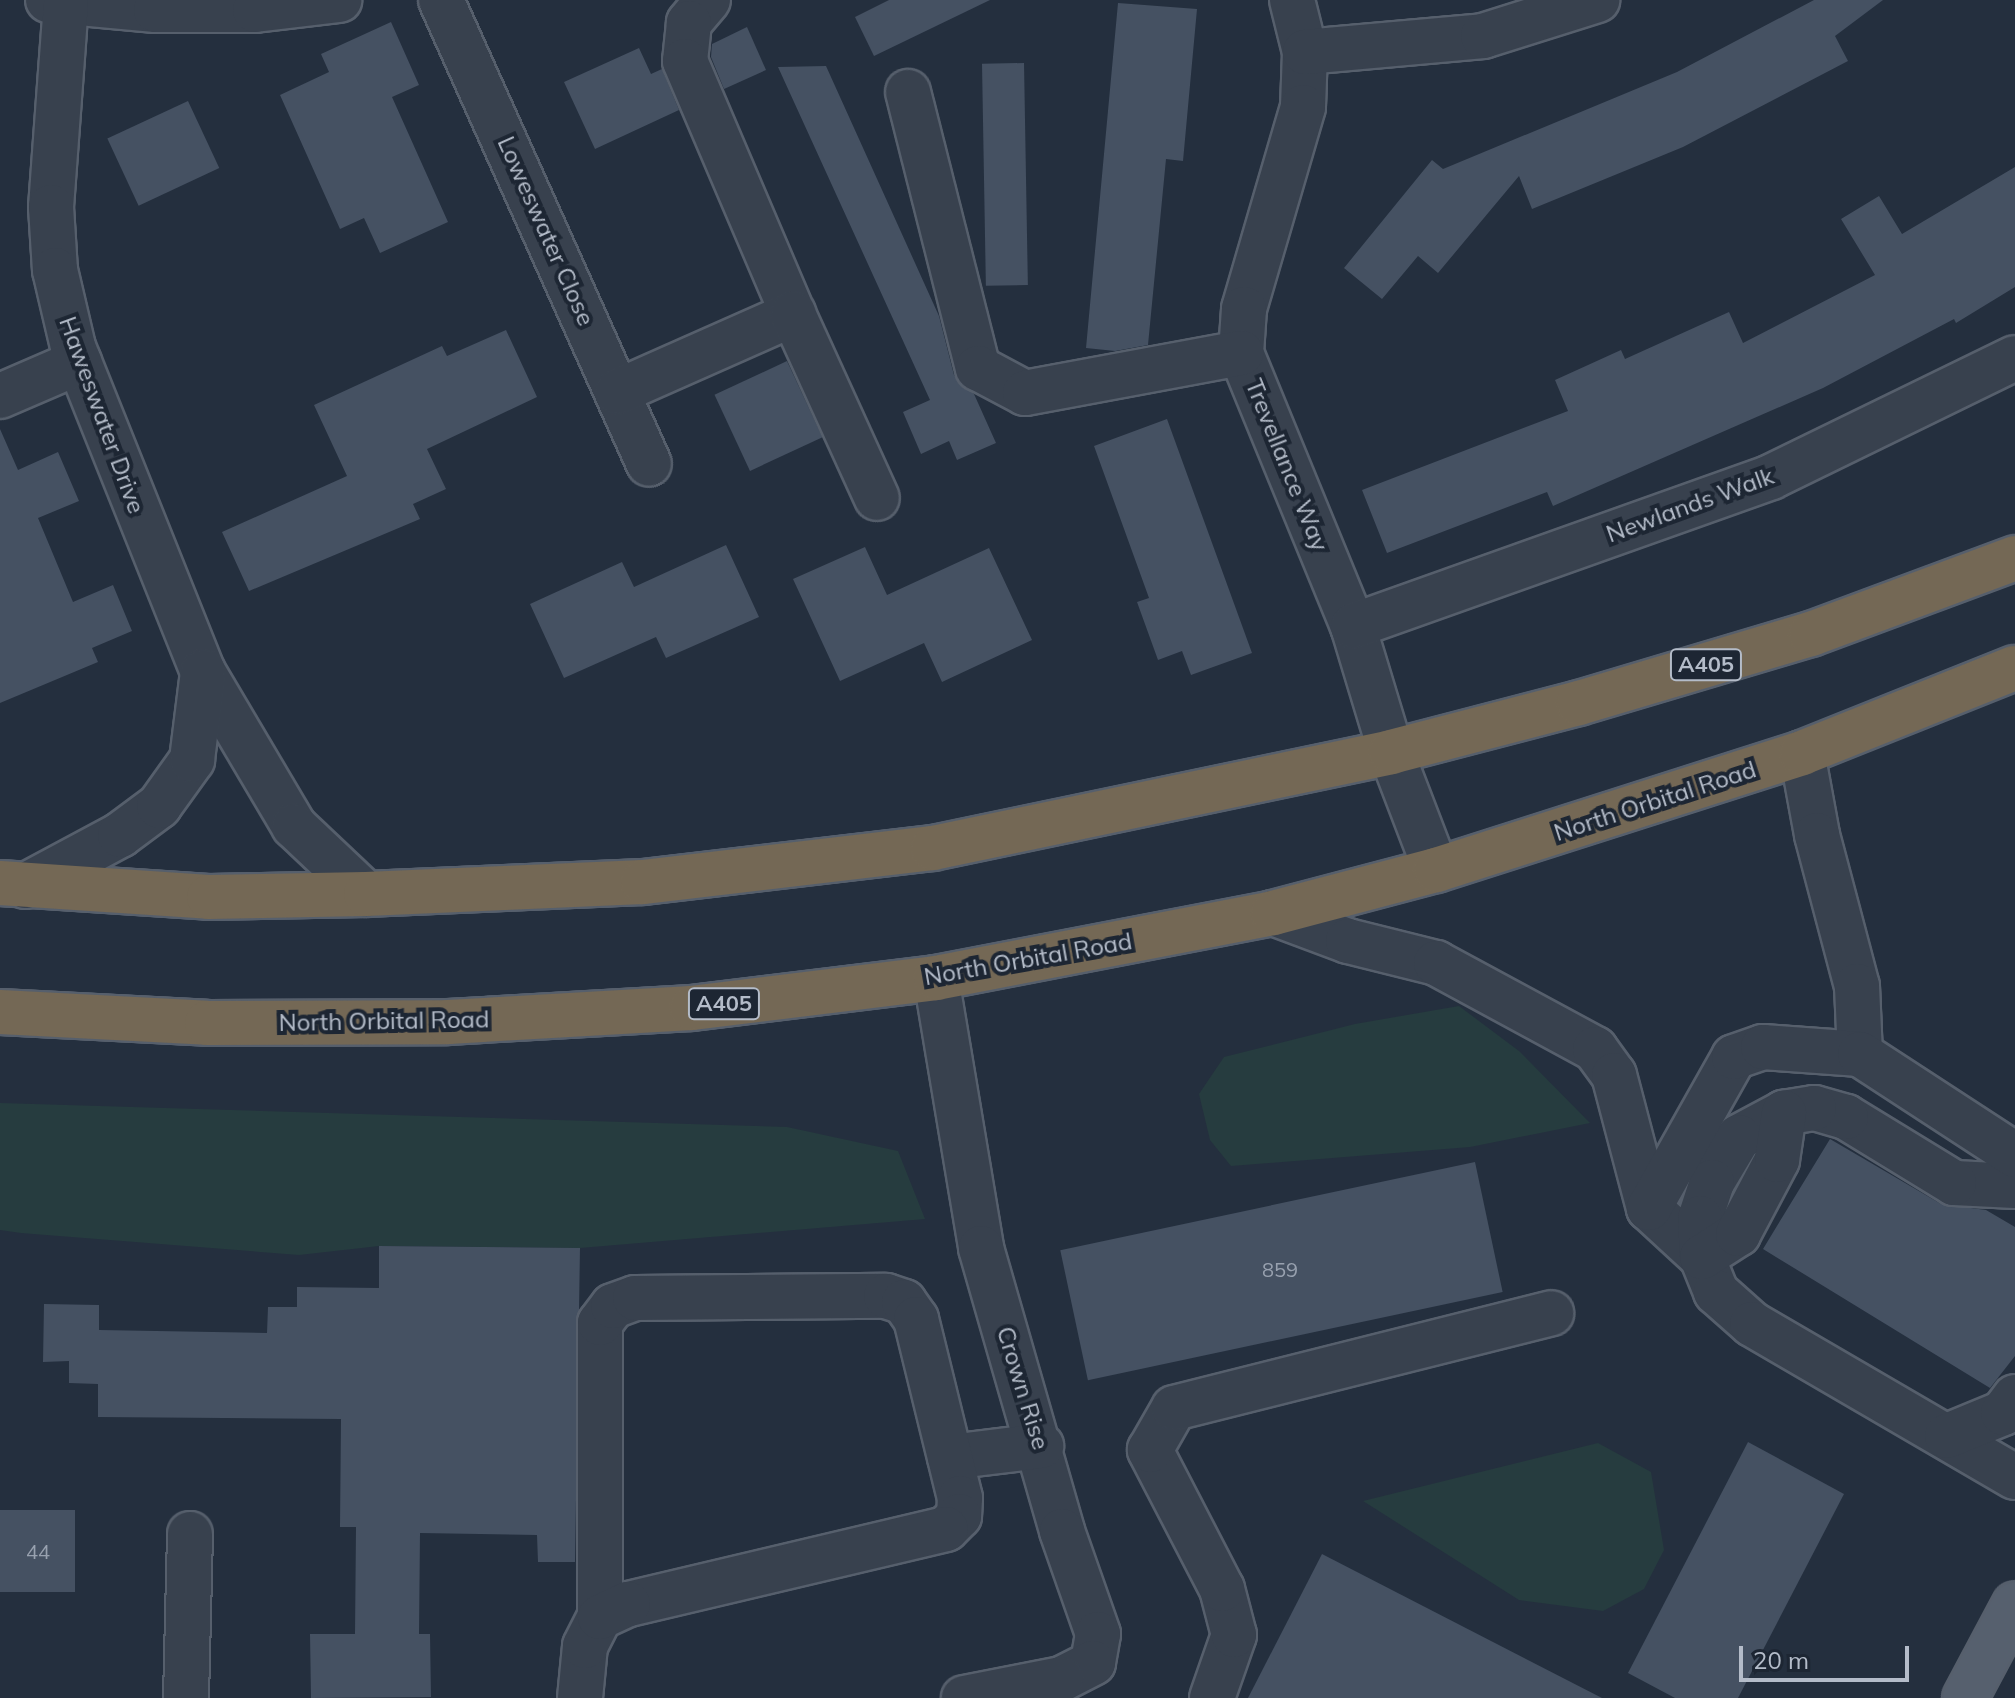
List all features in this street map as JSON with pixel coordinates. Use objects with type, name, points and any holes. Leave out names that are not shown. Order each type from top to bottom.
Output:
[{"type":"highway","name":"A405","points":[[13,885],[209,897],[366,894],[643,882],[933,848],[1391,752],[1811,634],[2015,558]]},
{"type":"highway","name":"North Orbital Road","points":[[0,1012],[207,1023],[448,1022],[692,1008],[936,978],[1273,913],[1436,870],[1802,753],[2015,668]]},
{"type":"main road","points":[[1965,1698],[2015,1604]]},
{"type":"street","points":[[57,1],[156,10],[255,10],[339,0]]},
{"type":"street","name":"Loweswater Close","points":[[441,0],[649,464]]},
{"type":"street","points":[[708,0],[689,23],[685,61],[793,314],[877,498]]},
{"type":"street","name":"Trevellance Way","points":[[1292,0],[1305,52],[1303,107],[1244,309],[1241,353],[1353,626],[1391,752],[1436,870]]},
{"type":"street","points":[[1305,52],[1483,36],[1597,0]]},
{"type":"street","name":"Haweswater Drive","points":[[57,1],[51,207],[55,270],[79,362],[203,672],[294,826],[366,894]]},
{"type":"street","points":[[908,92],[978,368],[1025,393],[1241,353]]},
{"type":"street","points":[[617,392],[793,314]]},
{"type":"street","name":"Newlands Walk","points":[[1353,626],[1771,477],[2015,358]]},
{"type":"street","points":[[0,396],[79,362]]},
{"type":"street","name":"Haweswater Drive","points":[[13,885],[120,835],[159,806],[192,760],[203,672]]},
{"type":"street","points":[[1802,753],[1817,835],[1857,986],[1860,1054]]},
{"type":"street","points":[[1273,913],[1348,941],[1436,963],[1595,1049],[1614,1075],[1649,1208],[1702,1257]]},
{"type":"street","name":"Crown Rise","points":[[936,978],[981,1248],[1041,1446],[1062,1531],[1098,1634],[1093,1663],[1061,1679],[964,1698]]},
{"type":"street","points":[[1649,1208],[1734,1057],[1763,1047],[1796,1045],[1860,1054],[2015,1155]]},
{"type":"street","points":[[2015,1186],[1954,1183],[1846,1117],[1814,1108],[1784,1113],[1739,1137],[1712,1182],[1700,1218],[1702,1257],[1716,1292],[1752,1324],[2015,1477]]},
{"type":"street","points":[[580,1698],[585,1646],[600,1617],[600,1323],[613,1306],[635,1298],[886,1296],[904,1302],[916,1319],[960,1498],[959,1516],[946,1529],[628,1604],[600,1617]]},
{"type":"street","points":[[1212,1698],[1234,1635],[1222,1589],[1150,1450],[1174,1408],[1551,1313]]},
{"type":"street","points":[[1947,1436],[2003,1413],[2015,1397]]},
{"type":"street","points":[[950,1457],[1041,1446]]},
{"type":"street","points":[[186,1698],[190,1534]]},
{"type":"green space","points":[[1459,1006],[1519,1051],[1590,1123],[1470,1147],[1231,1166],[1210,1140],[1199,1094],[1224,1057],[1355,1024]]},
{"type":"green space","points":[[0,1103],[787,1127],[898,1151],[925,1219],[580,1248],[379,1246],[299,1255],[21,1233],[0,1230]]},
{"type":"green space","points":[[1598,1443],[1651,1472],[1664,1550],[1644,1589],[1603,1611],[1519,1600],[1363,1501]]},
{"type":"building","points":[[889,0],[990,0],[874,56],[855,17]]},
{"type":"building","points":[[1814,0],[1883,0],[1835,36],[1848,61],[1683,147],[1532,209],[1519,176],[1438,273],[1418,256],[1382,299],[1344,268],[1432,160],[1443,169],[1677,72]]},
{"type":"building","points":[[1118,3],[1197,9],[1183,161],[1166,159],[1148,345],[1115,351],[1086,348]]},
{"type":"building","points":[[391,22],[419,85],[392,97],[448,222],[380,253],[364,218],[340,229],[280,95],[329,72],[321,54]]},
{"type":"building","points":[[747,27],[766,70],[724,89],[711,57],[712,44]]},
{"type":"building","points":[[639,48],[651,74],[662,69],[679,110],[595,149],[564,82]]},
{"type":"building","points":[[1024,63],[1028,285],[986,286],[982,64]]},
{"type":"building","points":[[826,66],[939,316],[954,375],[974,394],[996,443],[957,460],[949,441],[921,454],[903,412],[930,400],[778,67]]},
{"type":"building","points":[[188,101],[219,168],[139,206],[107,139]]},
{"type":"building","points":[[2015,167],[2015,287],[1956,323],[1954,319],[1823,388],[1553,506],[1547,492],[1387,553],[1362,490],[1568,411],[1555,380],[1621,350],[1625,359],[1729,312],[1743,343],[1875,275],[1841,219],[1879,196],[1902,234]]},
{"type":"building","points":[[506,330],[537,397],[427,449],[446,489],[413,504],[420,519],[249,591],[222,532],[347,476],[314,405],[442,346],[447,356]]},
{"type":"building","points":[[787,361],[822,437],[750,471],[714,395]]},
{"type":"building","points":[[1167,419],[1252,653],[1191,675],[1182,651],[1158,660],[1137,602],[1149,598],[1094,446]]},
{"type":"building","points":[[0,429],[18,470],[58,452],[79,501],[38,518],[73,602],[113,585],[132,631],[92,648],[98,662],[0,703]]},
{"type":"building","points":[[726,545],[759,617],[666,658],[656,637],[564,678],[530,604],[622,562],[634,587]]},
{"type":"building","points":[[865,547],[887,595],[989,548],[1032,640],[942,682],[924,643],[840,681],[793,579]]},
{"type":"building","points":[[1830,1139],[1941,1204],[1986,1210],[2015,1227],[2015,1356],[1990,1388],[1763,1249]]},
{"type":"building","points":[[1475,1162],[1503,1292],[1088,1380],[1060,1250]]},
{"type":"building","points":[[379,1246],[580,1248],[575,1562],[538,1562],[537,1535],[420,1533],[419,1634],[430,1634],[431,1697],[311,1698],[310,1634],[355,1634],[356,1527],[340,1527],[341,1419],[98,1417],[98,1384],[69,1383],[69,1361],[43,1362],[44,1304],[99,1305],[99,1330],[267,1333],[268,1307],[297,1307],[297,1287],[379,1288]]},
{"type":"building","points":[[1748,1442],[1844,1494],[1738,1698],[1675,1698],[1628,1673]]},
{"type":"building","points":[[0,1510],[75,1510],[75,1592],[0,1592]]},
{"type":"building","points":[[1322,1554],[1602,1698],[1248,1698]]}]
